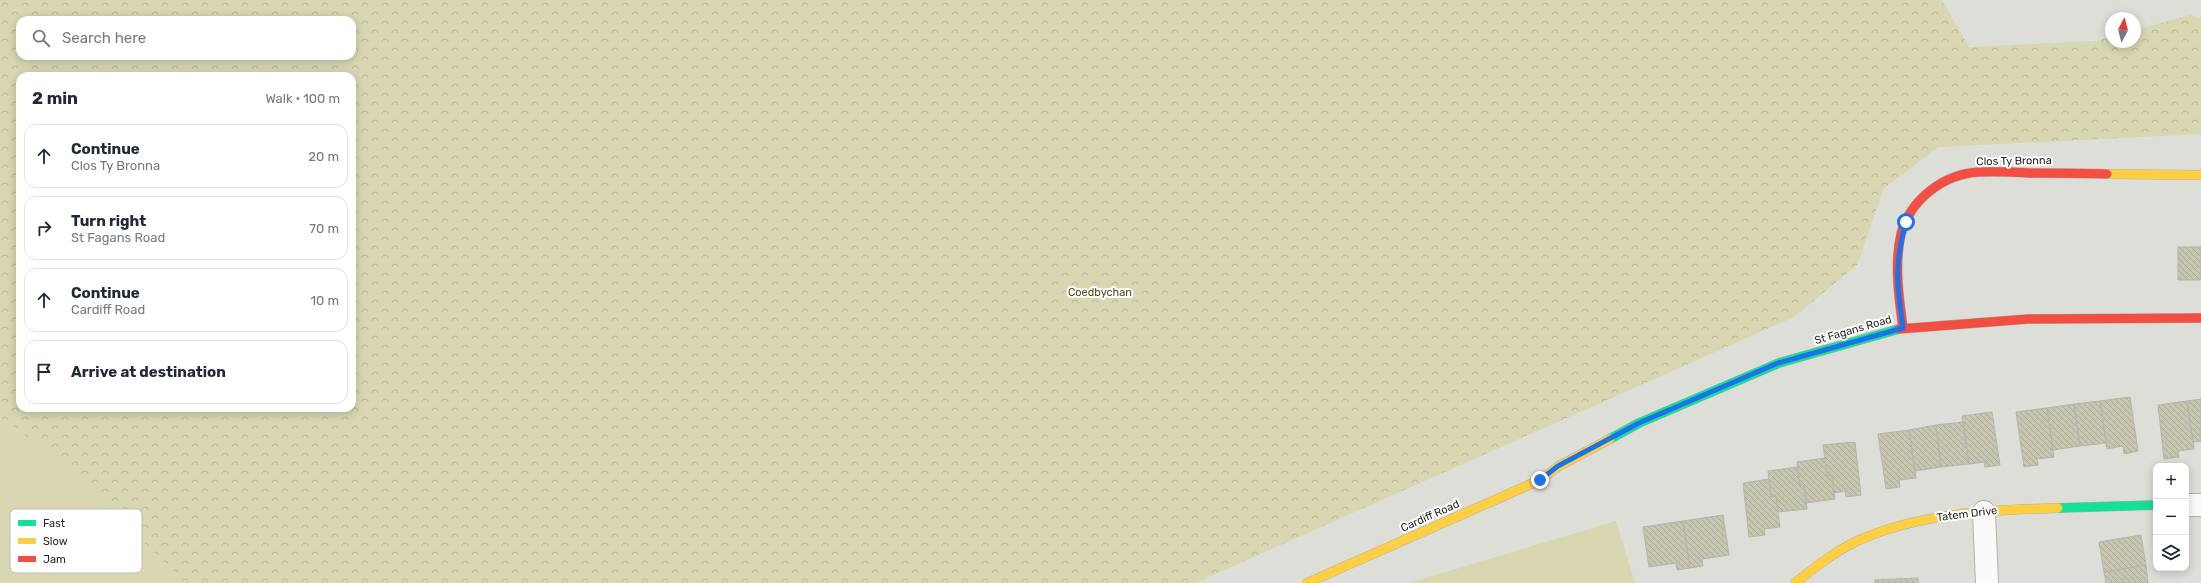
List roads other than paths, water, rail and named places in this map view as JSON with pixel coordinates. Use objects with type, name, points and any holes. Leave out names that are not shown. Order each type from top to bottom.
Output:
[{"type":"street","name":"Clos Ty Bronna","points":[[1903,328],[1897,281],[1897,262],[1900,243],[1906,222],[1916,205],[1932,189],[1954,179],[1978,172],[2201,174]]},
{"type":"street","name":"St Fagans Road","points":[[1558,466],[1639,423],[1778,363],[1903,328],[2028,320],[2201,318]]},
{"type":"street","name":"Cardiff Road","points":[[1307,583],[1540,480],[1558,466]]},
{"type":"street","name":"Tatem Drive","points":[[1795,583],[1824,560],[1856,542],[1897,527],[1940,517],[1984,512],[2093,505],[2153,505]]},
{"type":"street","points":[[2189,505],[2201,505]]},
{"type":"street","points":[[1984,512],[1987,583]]},
{"type":"park label","name":"Coedbychan","points":[[1100,292]]}]
